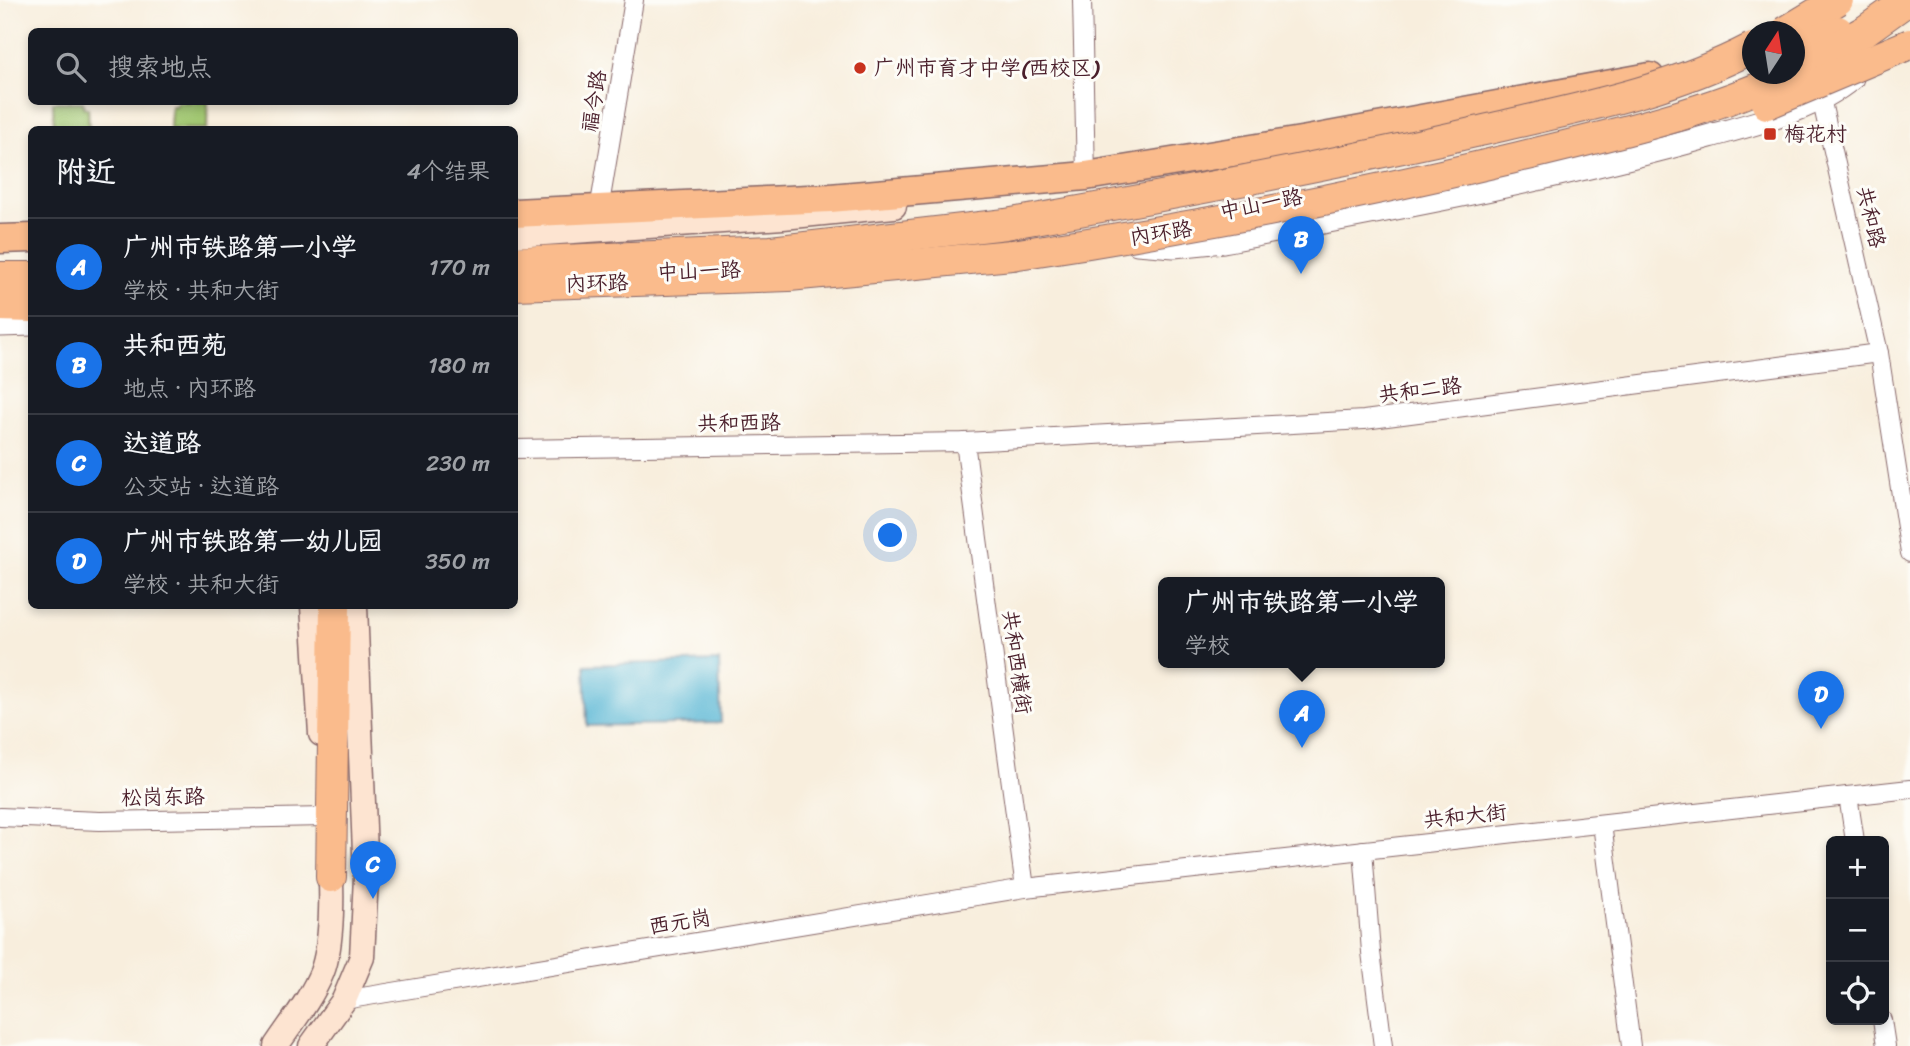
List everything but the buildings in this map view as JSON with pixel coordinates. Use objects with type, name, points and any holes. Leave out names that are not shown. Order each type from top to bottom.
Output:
[{"type":"highway","points":[[1803,21],[1838,0]]},
{"type":"highway","points":[[1805,41],[1906,8]]},
{"type":"highway","points":[[1805,64],[1906,8]]},
{"type":"highway","points":[[1409,183],[1567,160],[1644,145],[1739,115],[1910,44]]},
{"type":"highway","name":"内环路","points":[[518,262],[771,251],[1006,224],[1379,153],[1609,102],[1686,80],[1742,53]]},
{"type":"highway","points":[[1686,80],[1742,63]]},
{"type":"highway","name":"内环路","points":[[518,285],[776,277],[965,261],[1186,229],[1409,183],[1639,127],[1765,84]]},
{"type":"highway","points":[[0,277],[28,276]]},
{"type":"highway","points":[[0,300],[28,299]]},
{"type":"highway","points":[[0,306],[28,307]]},
{"type":"highway","points":[[331,877],[335,609]]},
{"type":"main road","points":[[1805,37],[1853,0]]},
{"type":"main road","name":"中山一路","points":[[518,276],[817,266],[1096,234],[1499,158],[1755,93],[1910,50]]},
{"type":"main road","points":[[518,213],[830,198],[1086,176],[1540,98],[1742,57]]},
{"type":"main road","points":[[1755,93],[1771,84]]},
{"type":"main road","points":[[518,235],[839,212],[962,196],[1026,182]]},
{"type":"main road","points":[[0,239],[28,238]]},
{"type":"main road","points":[[0,291],[28,290]]},
{"type":"main road","points":[[313,609],[330,803]]},
{"type":"main road","points":[[311,1046],[344,1000],[362,957],[366,877],[355,609]]},
{"type":"main road","points":[[275,1046],[311,994],[323,969],[327,948],[331,877]]},
{"type":"street","name":"福今路","points":[[599,210],[634,0]]},
{"type":"street","points":[[1082,0],[1086,176]]},
{"type":"street","points":[[1096,234],[1135,243],[1196,245],[1585,167],[1723,132],[1821,98],[1846,83],[1872,61]]},
{"type":"street","name":"共和路","points":[[1821,98],[1879,353],[1910,553]]},
{"type":"street","points":[[1499,158],[1585,167]]},
{"type":"street","points":[[0,325],[28,324]]},
{"type":"street","name":"共和二路","points":[[965,442],[1364,420],[1879,353]]},
{"type":"street","name":"共和西路","points":[[518,449],[965,442]]},
{"type":"street","name":"共和西横街","points":[[965,442],[1025,888]]},
{"type":"street","name":"共和大街","points":[[1025,888],[1910,789]]},
{"type":"street","points":[[1849,796],[1854,836]]},
{"type":"street","name":"松岗东路","points":[[0,817],[100,821],[330,803]]},
{"type":"street","points":[[1602,824],[1631,1046]]},
{"type":"street","points":[[1363,850],[1371,952],[1383,1046]]},
{"type":"street","name":"西元岗","points":[[344,1000],[1025,888]]},
{"type":"street","points":[[1883,1025],[1886,1046]]},
{"type":"green space","points":[[53,105],[84,105],[84,108],[88,108],[89,126],[54,126]]},
{"type":"green space","points":[[208,105],[207,126],[170,126],[171,106]]},
{"type":"water","points":[[719,661],[721,723],[587,726],[585,665]]},
{"type":"place","name":"广州市育才中学(西校区)","points":[[860,68]]},
{"type":"place","name":"梅花村","points":[[1770,134]]},
{"type":"place","name":"共和西苑","points":[[1301,274]]},
{"type":"place","name":"广州市铁路第一幼儿园","points":[[1821,729]]},
{"type":"place","name":"广州市铁路第一小学","points":[[1302,748]]},
{"type":"place","name":"达道路","points":[[373,899]]}]
